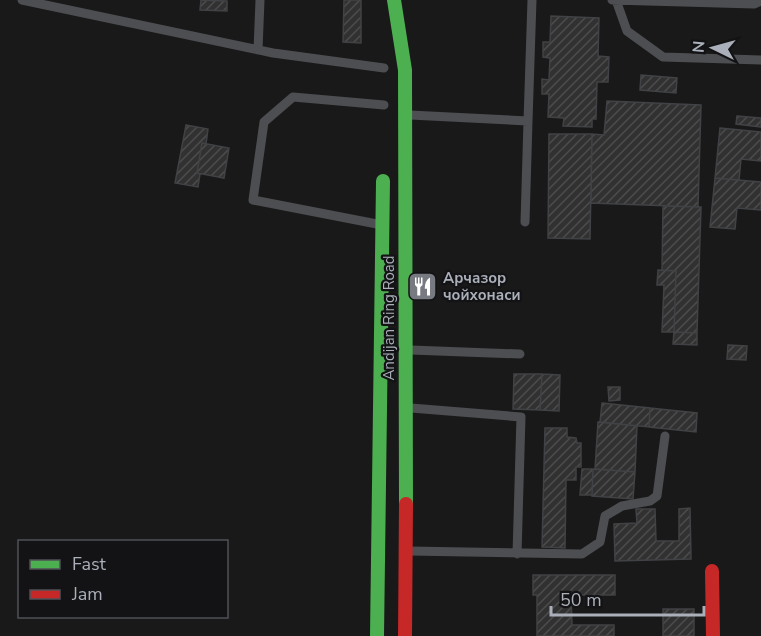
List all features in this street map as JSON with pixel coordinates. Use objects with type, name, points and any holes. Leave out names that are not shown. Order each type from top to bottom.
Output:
[{"type":"main road","name":"Andijan Ring Road","points":[[384,101],[385,56],[393,0]]},
{"type":"main road","name":"Andijan Ring Road","points":[[393,0],[405,70],[405,636]]},
{"type":"main road","name":"Andijan Ring Road","points":[[377,636],[383,165]]},
{"type":"main road","points":[[712,571],[713,636]]},
{"type":"lane","points":[[22,0],[258,50],[385,56]]},
{"type":"lane","points":[[258,50],[260,0]]},
{"type":"lane","points":[[525,222],[532,0]]},
{"type":"lane","points":[[761,1],[754,4],[614,0],[627,31],[663,57],[761,60]]},
{"type":"lane","points":[[382,225],[253,200],[264,122],[293,97],[384,101]]},
{"type":"lane","points":[[405,115],[528,122]]},
{"type":"lane","points":[[406,350],[520,354]]},
{"type":"lane","points":[[406,407],[521,417],[517,554]]},
{"type":"lane","points":[[404,551],[582,554],[600,542],[605,516],[622,506],[650,501],[657,496],[665,436]]},
{"type":"building","points":[[201,0],[227,1],[227,11],[200,10]]},
{"type":"building","points":[[344,0],[361,0],[361,43],[343,42]]},
{"type":"building","points":[[551,16],[599,18],[598,56],[609,57],[608,82],[597,82],[596,119],[592,119],[592,127],[563,126],[564,118],[548,117],[549,94],[542,94],[542,79],[549,80],[550,58],[543,57],[543,42],[550,42]]},
{"type":"building","points":[[641,75],[677,78],[676,93],[640,90]]},
{"type":"building","points":[[607,101],[701,105],[698,207],[591,203],[592,134],[604,135]]},
{"type":"building","points":[[737,116],[761,118],[761,127],[736,124]]},
{"type":"building","points":[[186,125],[208,129],[206,144],[202,143],[197,173],[200,174],[198,187],[175,183]]},
{"type":"building","points":[[720,128],[761,132],[761,161],[741,159],[739,180],[715,178]]},
{"type":"building","points":[[549,134],[592,134],[590,239],[548,238]]},
{"type":"building","points":[[202,143],[229,148],[224,178],[197,173]]},
{"type":"building","points":[[715,178],[761,182],[761,210],[737,208],[735,229],[710,227]]},
{"type":"building","points":[[663,206],[701,207],[697,333],[674,332],[676,271],[662,270]]},
{"type":"building","points":[[658,270],[676,271],[674,332],[662,332],[664,285],[657,285]]},
{"type":"building","points":[[674,332],[697,333],[697,345],[673,344]]},
{"type":"building","points":[[728,345],[747,346],[746,360],[727,359]]},
{"type":"building","points":[[514,374],[542,374],[540,410],[513,409]]},
{"type":"building","points":[[542,374],[560,375],[559,411],[540,410]]},
{"type":"building","points":[[608,387],[620,387],[620,400],[609,401]]},
{"type":"building","points":[[602,403],[650,408],[649,427],[600,422]]},
{"type":"building","points":[[650,408],[697,413],[696,432],[649,427]]},
{"type":"building","points":[[598,422],[637,426],[635,472],[595,469]]},
{"type":"building","points":[[545,428],[567,428],[567,437],[576,438],[577,443],[581,443],[581,467],[576,467],[576,480],[566,480],[565,548],[542,547]]},
{"type":"building","points":[[582,469],[593,469],[592,495],[580,495]]},
{"type":"building","points":[[593,469],[635,472],[633,499],[592,496]]},
{"type":"building","points":[[690,508],[691,559],[615,561],[614,524],[637,523],[636,509],[655,509],[656,541],[679,541],[679,509]]},
{"type":"building","points":[[533,575],[615,575],[615,595],[571,595],[572,625],[614,625],[614,636],[537,636],[537,595],[533,595]]},
{"type":"building","points":[[663,609],[694,609],[694,636],[663,636]]},
{"type":"traffic: fast","points":[[394,0],[405,70],[406,504]]},
{"type":"traffic: fast","points":[[377,636],[383,181]]},
{"type":"traffic: jam","points":[[405,636],[406,504]]},
{"type":"traffic: jam","points":[[712,571],[713,636]]},
{"type":"place","name":"Арчазор чойхонаси","points":[[422,287]]}]
